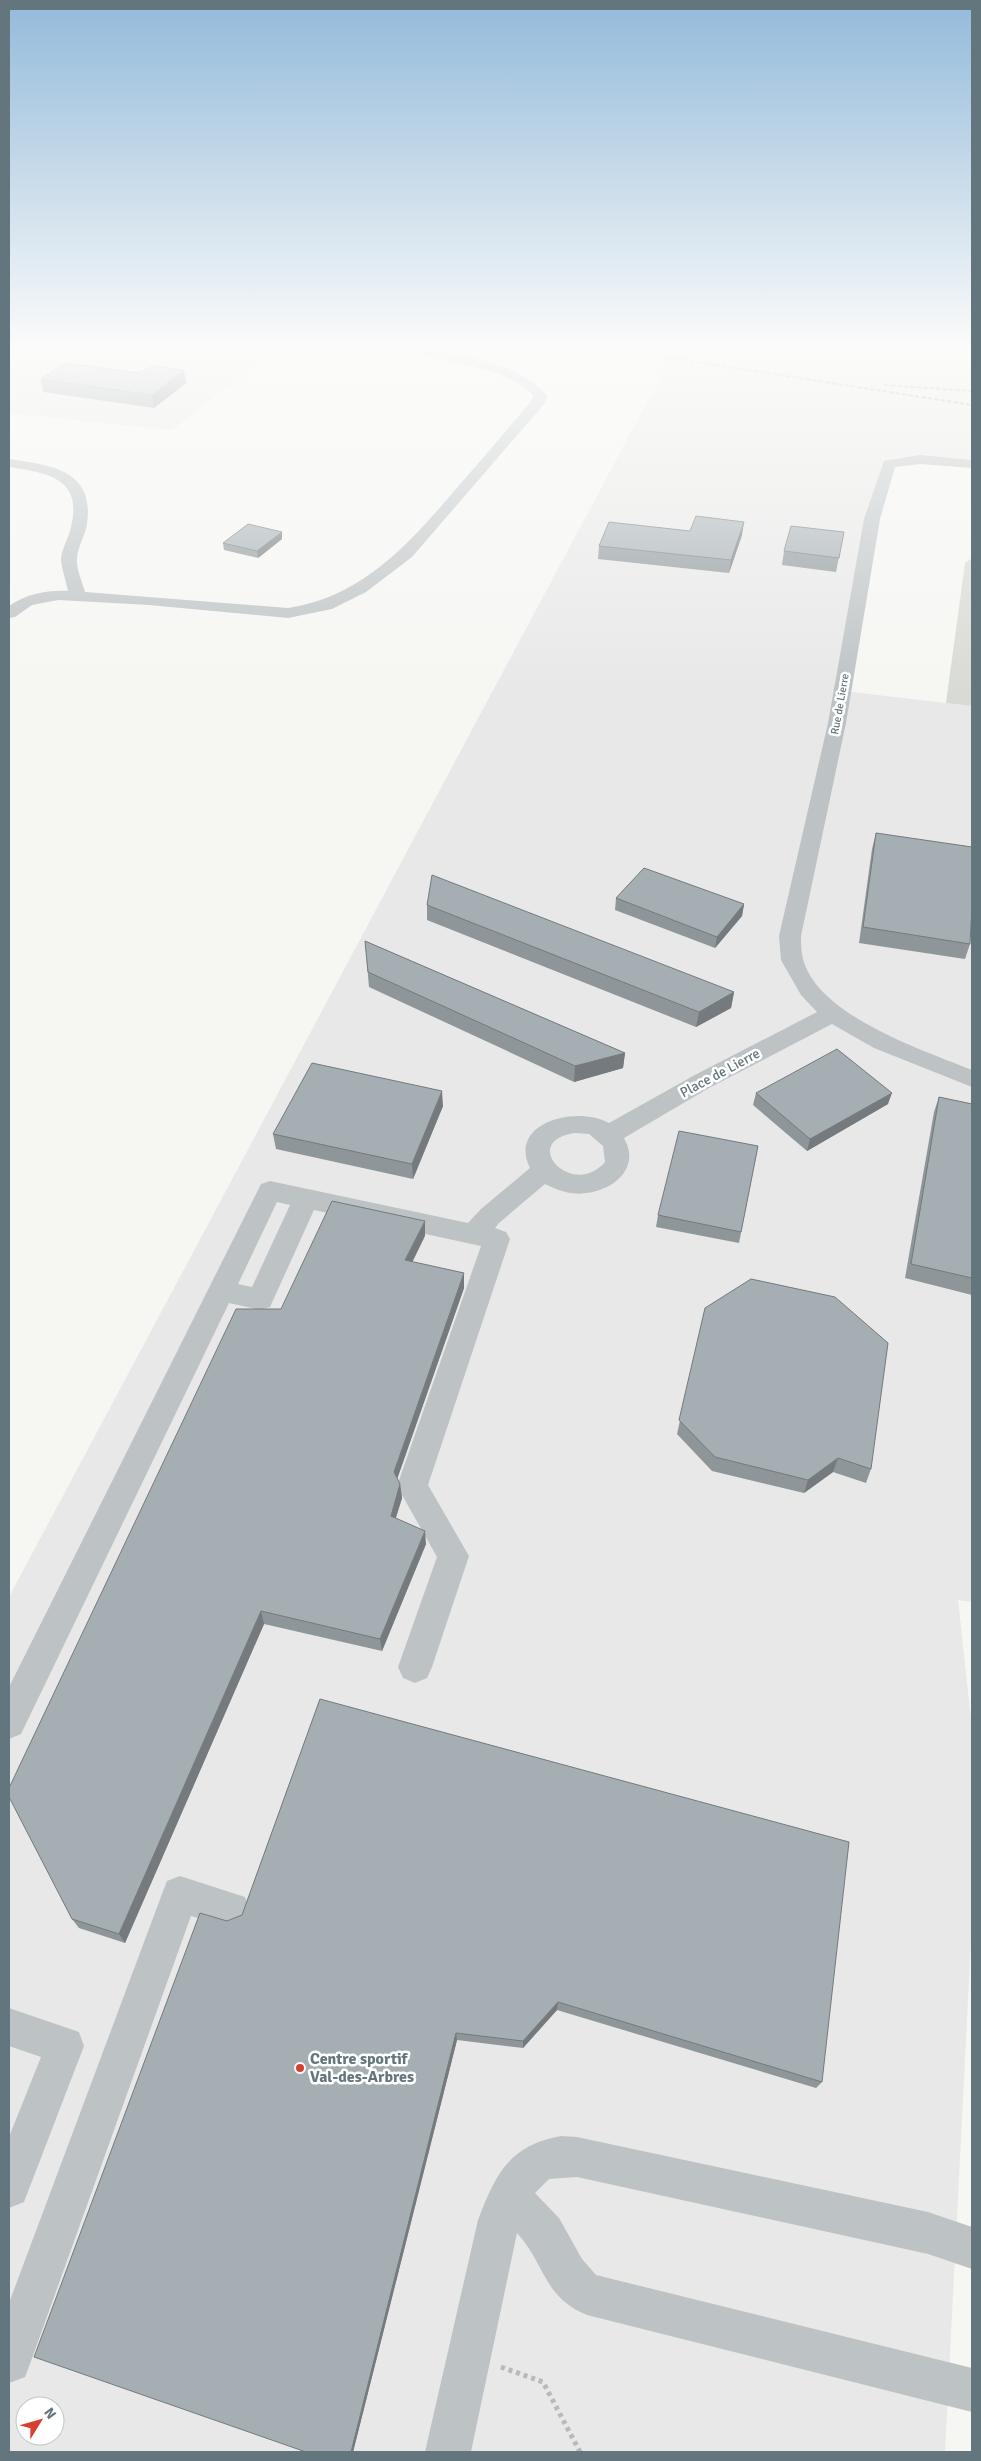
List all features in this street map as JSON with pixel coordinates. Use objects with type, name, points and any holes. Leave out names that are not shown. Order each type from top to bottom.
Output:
[{"type":"street","points":[[13,464],[49,471],[71,480],[77,486],[82,505],[79,527],[68,559],[74,574],[77,596]]},
{"type":"street","points":[[9,613],[27,601],[41,597],[77,596],[288,613],[307,612],[328,606],[350,596],[399,562],[488,464]]},
{"type":"street","name":"Rue de Lierre","points":[[832,1014],[809,990],[792,960],[790,936],[836,723],[872,519],[889,464]]},
{"type":"street","points":[[374,579],[386,552],[394,544],[445,510]]},
{"type":"street","points":[[832,1014],[882,1042],[972,1079]]},
{"type":"street","name":"Place de Lierre","points":[[609,1135],[701,1082],[832,1014]]},
{"type":"street","points":[[586,1124],[599,1128],[609,1135],[616,1144],[619,1154],[617,1163],[611,1172],[602,1179],[576,1184],[563,1182],[544,1172],[536,1159],[536,1149],[540,1139],[559,1126],[586,1124]]},
{"type":"street","points":[[474,1234],[490,1216],[544,1172]]},
{"type":"street","points":[[9,1722],[270,1192],[497,1239],[412,1486],[453,1556],[416,1667]]},
{"type":"street","points":[[221,1292],[260,1299],[306,1199]]},
{"type":"street","points":[[9,2361],[180,1894],[232,1910]]},
{"type":"street","points":[[9,2027],[65,2046],[9,2187]]},
{"type":"street","points":[[448,2452],[499,2220],[509,2196],[527,2171],[539,2161],[550,2156],[577,2156],[928,2232],[972,2248]]},
{"type":"street","points":[[509,2196],[543,2231],[557,2254],[569,2280],[577,2289],[588,2294],[972,2390]]},
{"type":"path","points":[[469,2356],[543,2382],[580,2452]]},
{"type":"shaded area","points":[[614,464],[895,464],[889,465],[843,691],[972,706],[972,1602],[958,1600],[972,1729],[972,1921],[945,2452],[9,2452],[9,1597]]},
{"type":"shaded area","points":[[972,558],[972,706],[946,703],[965,563]]},
{"type":"building","points":[[696,516],[744,522],[731,560],[599,546],[609,522],[690,531]]},
{"type":"building","points":[[248,524],[282,532],[257,551],[223,543]]},
{"type":"building","points":[[791,526],[844,532],[839,558],[784,551]]},
{"type":"building","points":[[876,833],[972,847],[970,944],[863,927]]},
{"type":"building","points":[[644,868],[744,904],[717,937],[616,898]]},
{"type":"building","points":[[432,875],[734,992],[699,1012],[427,905]]},
{"type":"building","points":[[365,941],[625,1053],[575,1066],[368,972]]},
{"type":"building","points":[[837,1049],[892,1093],[810,1139],[756,1093]]},
{"type":"building","points":[[312,1063],[442,1091],[412,1164],[273,1134]]},
{"type":"building","points":[[939,1097],[972,1104],[972,1278],[911,1264]]},
{"type":"building","points":[[679,1131],[758,1146],[741,1232],[658,1215]]},
{"type":"building","points":[[332,1201],[425,1221],[405,1260],[464,1273],[394,1472],[400,1484],[391,1516],[425,1531],[380,1639],[261,1611],[119,1934],[72,1919],[9,1797],[9,1788],[236,1309],[281,1309]]},
{"type":"building","points":[[751,1279],[835,1297],[888,1343],[871,1469],[838,1458],[808,1480],[715,1457],[679,1420],[705,1308]]},
{"type":"building","name":"Centre sportif Val-des-Arbres","points":[[320,1699],[849,1842],[822,2082],[558,2002],[523,2041],[456,2033],[351,2452],[306,2452],[34,2357],[200,1913],[227,1921],[242,1915]]},
{"type":"place","name":"Centre sportif Val-des-Arbres","points":[[300,2068]]}]
